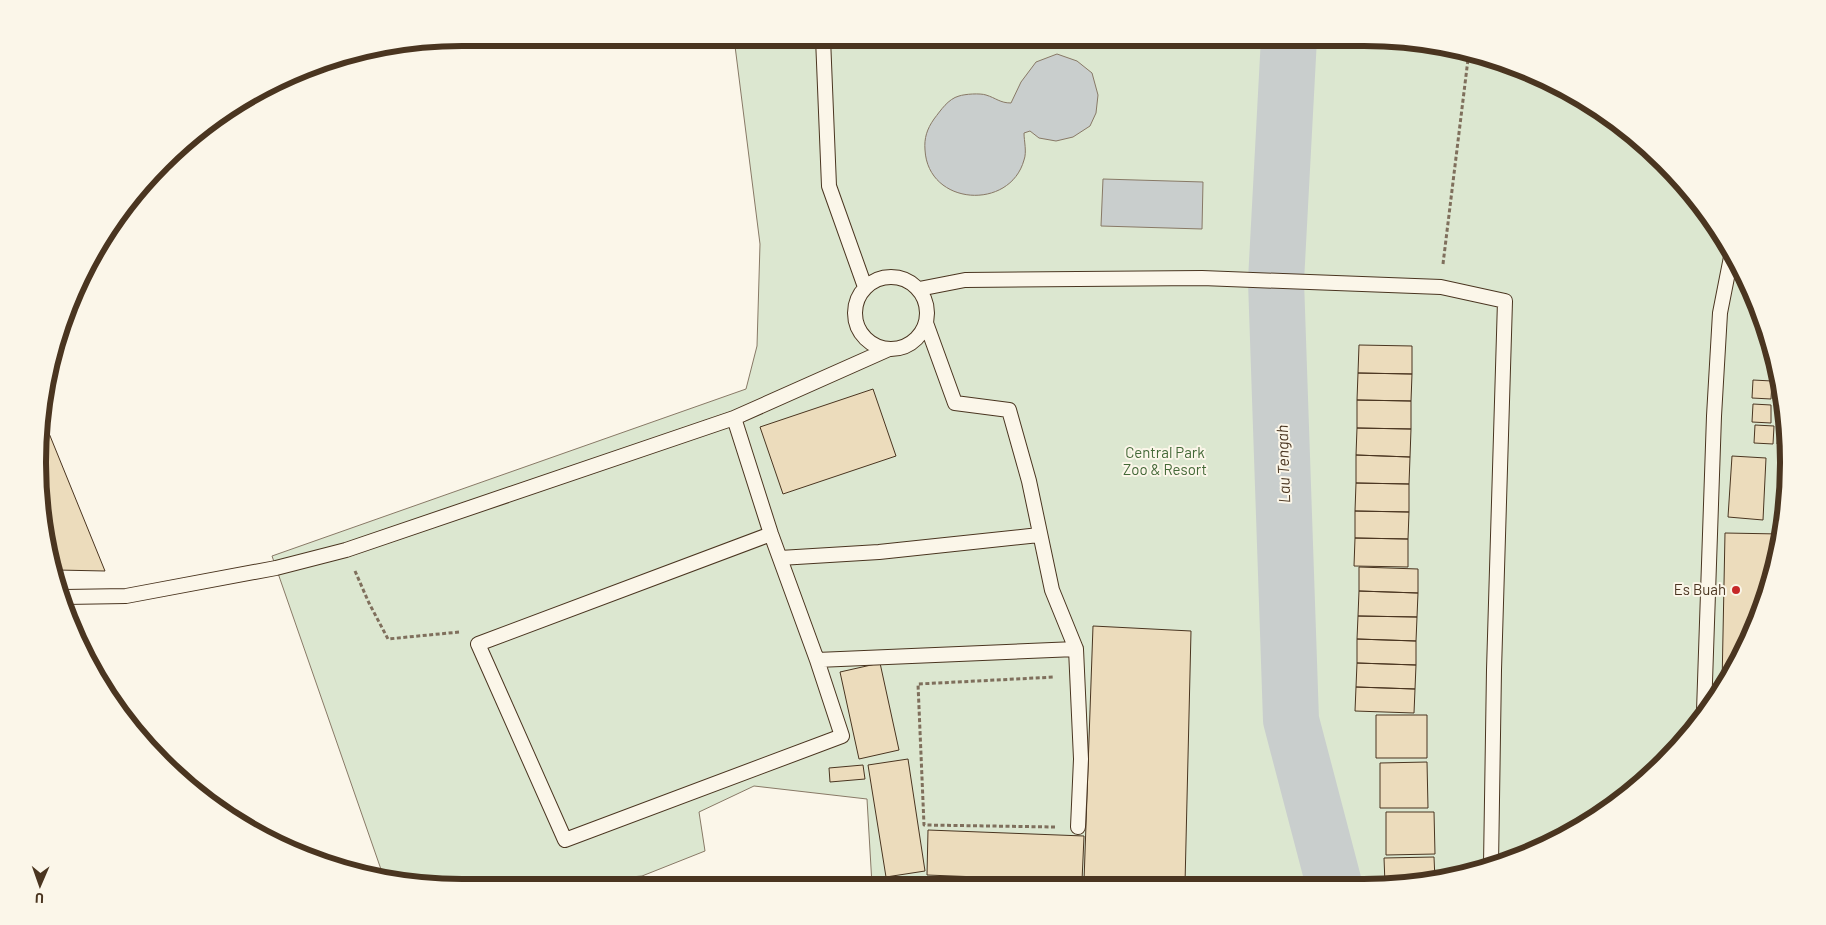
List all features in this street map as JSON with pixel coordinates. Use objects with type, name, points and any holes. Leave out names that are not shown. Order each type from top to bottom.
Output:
[{"type":"lane","points":[[823,46],[829,186],[865,286]]},
{"type":"lane","points":[[1704,702],[1714,416],[1720,313],[1730,264]]},
{"type":"lane","points":[[887,276],[899,277],[910,281],[919,290],[925,300],[928,312],[926,324],[921,334],[912,342],[901,348],[889,349],[875,346],[864,338],[857,326],[854,312],[857,298],[865,286],[887,276]]},
{"type":"lane","points":[[919,290],[965,280],[1202,278],[1441,288],[1504,301],[1491,859]]},
{"type":"lane","points":[[926,324],[955,403],[1009,410],[1029,482],[1052,590],[1076,649],[1081,759],[1078,827]]},
{"type":"lane","points":[[68,597],[126,596],[276,568],[346,550],[734,418],[889,349]]},
{"type":"lane","points":[[734,418],[770,534],[817,660],[842,736],[564,840],[478,644],[770,534]]},
{"type":"lane","points":[[780,558],[878,552],[1039,535]]},
{"type":"lane","points":[[817,660],[1076,649]]},
{"type":"path","points":[[1441,288],[1468,59]]},
{"type":"path","points":[[346,550],[369,603],[388,639],[462,632]]},
{"type":"path","points":[[1077,676],[918,684],[924,825],[1078,827]]},
{"type":"green space","name":"Central Park Zoo & Resort","points":[[735,46],[1364,46],[1391,47],[1445,54],[1497,68],[1548,89],[1572,102],[1617,132],[1638,150],[1658,168],[1694,209],[1710,231],[1737,278],[1758,329],[1766,355],[1772,381],[1779,435],[1779,490],[1776,517],[1772,544],[1758,596],[1737,647],[1710,694],[1676,737],[1638,775],[1595,809],[1548,836],[1497,857],[1445,871],[1391,878],[1364,879],[872,879],[867,799],[754,786],[699,812],[705,851],[642,876],[608,879],[462,879],[435,878],[382,871],[272,556],[746,389],[757,346],[760,244]]},
{"type":"shaded area","points":[[1057,54],[1077,61],[1092,73],[1098,95],[1096,113],[1090,126],[1073,137],[1056,141],[1039,138],[1030,131],[1024,133],[1025,157],[1016,177],[1003,188],[987,194],[970,195],[954,191],[940,182],[930,169],[925,142],[930,126],[945,105],[955,97],[972,94],[986,95],[1011,103],[1021,82],[1036,62]]},
{"type":"shaded area","points":[[1103,179],[1203,182],[1202,229],[1101,226]]},
{"type":"building","points":[[1359,345],[1412,346],[1412,374],[1358,373]]},
{"type":"building","points":[[1358,373],[1412,374],[1411,401],[1357,400]]},
{"type":"building","points":[[1753,380],[1772,381],[1771,399],[1752,398]]},
{"type":"building","points":[[873,389],[896,456],[783,494],[760,427]]},
{"type":"building","points":[[1357,400],[1411,401],[1411,429],[1357,428]]},
{"type":"building","points":[[1753,404],[1771,405],[1771,423],[1752,422]]},
{"type":"building","points":[[1755,425],[1774,426],[1773,444],[1754,443]]},
{"type":"building","points":[[1778,426],[1779,444],[1777,444]]},
{"type":"building","points":[[1357,428],[1411,429],[1410,457],[1356,455]]},
{"type":"building","points":[[48,430],[105,571],[60,570],[54,544],[47,490]]},
{"type":"building","points":[[1356,455],[1410,457],[1409,484],[1356,483]]},
{"type":"building","points":[[1732,456],[1766,458],[1763,520],[1728,517]]},
{"type":"building","points":[[1356,483],[1409,484],[1409,512],[1355,511]]},
{"type":"building","points":[[1355,511],[1409,512],[1408,539],[1355,538]]},
{"type":"building","points":[[1725,533],[1773,534],[1758,596],[1737,647],[1722,674]]},
{"type":"building","points":[[1355,538],[1408,539],[1408,567],[1354,566]]},
{"type":"building","points":[[1359,567],[1418,569],[1418,593],[1359,591]]},
{"type":"building","points":[[1359,591],[1418,593],[1417,617],[1358,616]]},
{"type":"building","points":[[1358,616],[1417,617],[1416,641],[1357,639]]},
{"type":"building","points":[[1093,626],[1191,631],[1185,879],[1084,879]]},
{"type":"building","points":[[1357,639],[1416,641],[1416,665],[1357,663]]},
{"type":"building","points":[[880,663],[899,750],[859,759],[840,672]]},
{"type":"building","points":[[1357,663],[1416,665],[1415,689],[1356,687]]},
{"type":"building","points":[[1356,687],[1415,689],[1414,713],[1355,711]]},
{"type":"building","points":[[1376,715],[1427,715],[1427,758],[1376,758]]},
{"type":"building","points":[[908,759],[925,871],[886,877],[868,765]]},
{"type":"building","points":[[1427,762],[1428,808],[1380,808],[1380,763]]},
{"type":"building","points":[[863,765],[865,779],[830,782],[829,768]]},
{"type":"building","points":[[1386,812],[1434,812],[1435,854],[1386,855]]},
{"type":"building","points":[[928,830],[1084,836],[1082,879],[927,875]]},
{"type":"building","points":[[1434,857],[1435,873],[1385,878],[1384,858]]},
{"type":"waterway","name":"Lau Tengah","points":[[1289,46],[1276,281],[1291,720],[1333,879]]},
{"type":"place","name":"Es Buah","points":[[1736,590]]}]
